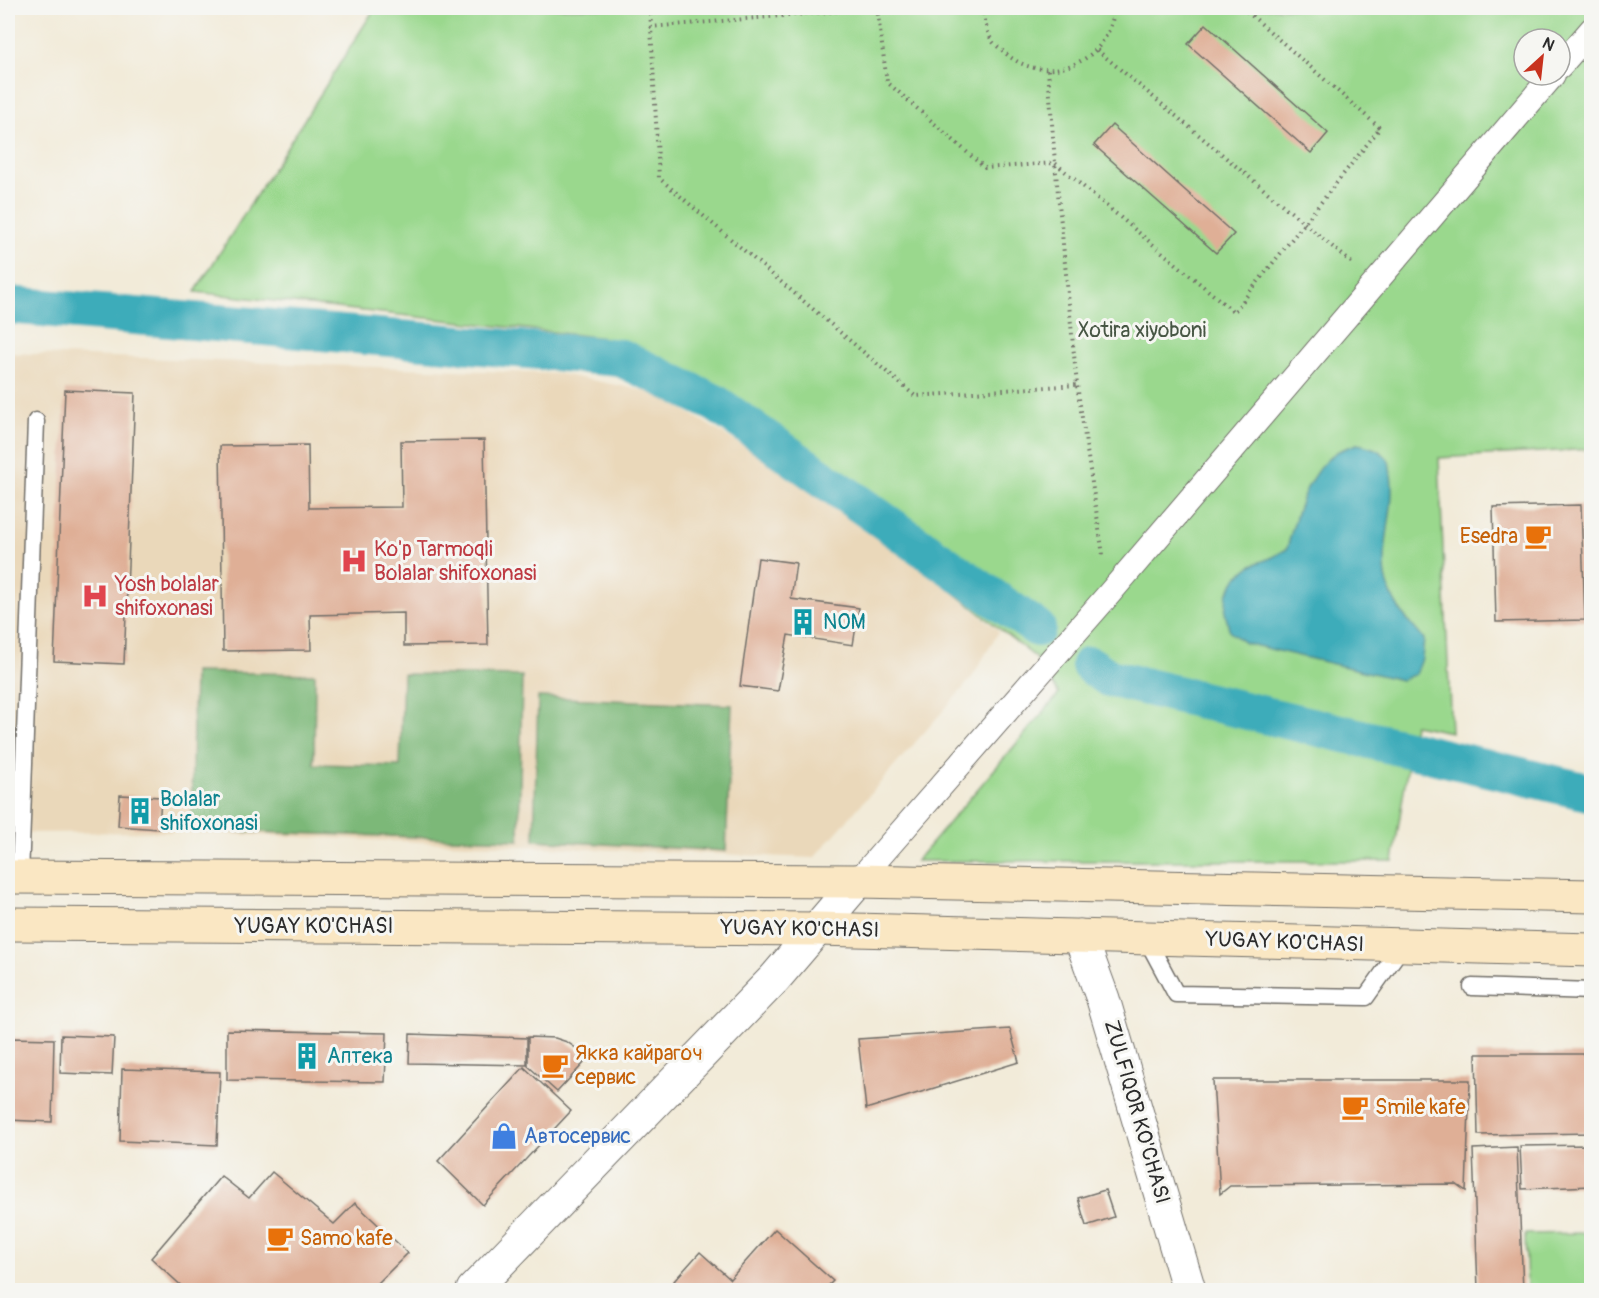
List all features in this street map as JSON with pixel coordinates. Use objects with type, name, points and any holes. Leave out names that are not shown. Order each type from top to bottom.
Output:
[{"type":"main road","points":[[14,877],[858,881],[1592,896]]},
{"type":"main road","name":"YUGAY KO'CHASI","points":[[8,924],[818,929],[1592,950]]},
{"type":"street","points":[[1572,52],[1592,29]]},
{"type":"street","points":[[473,1290],[775,978],[1543,87]]},
{"type":"street","name":"ZULFIQOR KO'CHASI","points":[[1080,936],[1103,999],[1189,1290]]},
{"type":"lane","points":[[14,877],[36,421]]},
{"type":"lane","points":[[1146,938],[1176,994],[1366,998],[1403,945]]},
{"type":"lane","points":[[1472,987],[1592,991]]},
{"type":"path","points":[[650,8],[659,178],[915,396],[1077,385]]},
{"type":"path","points":[[650,27],[877,8],[886,82],[985,168],[1055,163],[1234,312],[1380,128],[1244,8]]},
{"type":"path","points":[[982,8],[991,40],[1016,62],[1048,70],[1075,65],[1097,50],[1113,23],[1114,8]]},
{"type":"path","points":[[1097,50],[1375,282]]},
{"type":"path","points":[[1048,70],[1077,385],[1108,594]]},
{"type":"shaded area","points":[[8,353],[561,374],[656,393],[856,515],[999,631],[971,679],[814,858],[175,832],[8,833]]},
{"type":"green space","name":"Xotira xiyoboni","points":[[375,8],[1591,8],[1591,449],[1439,458],[1451,732],[1414,725],[1393,861],[916,861],[1059,694],[1035,657],[856,515],[606,338],[195,292]]},
{"type":"green space","points":[[194,672],[315,674],[314,764],[400,766],[403,674],[522,676],[519,840],[191,830]]},
{"type":"green space","points":[[538,697],[732,705],[726,851],[534,840]]},
{"type":"green space","points":[[1591,1233],[1591,1290],[1527,1290],[1525,1234]]},
{"type":"water","points":[[1357,444],[1379,451],[1389,461],[1392,500],[1385,550],[1386,576],[1395,602],[1424,639],[1422,659],[1416,674],[1401,680],[1245,643],[1230,632],[1225,613],[1227,594],[1237,577],[1252,565],[1287,549],[1298,509],[1316,473],[1335,453]]},
{"type":"building","points":[[1206,24],[1328,133],[1311,153],[1188,44]]},
{"type":"building","points":[[1112,125],[1234,234],[1216,253],[1094,145]]},
{"type":"building","points":[[65,390],[135,393],[124,664],[54,661]]},
{"type":"building","name":"Ko'p Tarmoqli Bolalar shifoxonasi","points":[[484,440],[488,645],[404,646],[404,613],[310,615],[311,650],[223,651],[220,446],[308,445],[309,508],[402,507],[401,441]]},
{"type":"building","name":"Esedra","points":[[1581,505],[1585,620],[1496,622],[1493,507]]},
{"type":"building","name":"NOM","points":[[758,558],[796,563],[791,599],[859,608],[853,645],[788,635],[778,691],[740,686]]},
{"type":"building","name":"Bolalar shifoxonasi","points":[[120,795],[161,797],[159,829],[118,826]]},
{"type":"building","points":[[1010,1029],[1019,1062],[866,1109],[858,1039]]},
{"type":"building","name":"Аптека","points":[[227,1030],[387,1033],[385,1082],[227,1080]]},
{"type":"building","points":[[410,1034],[527,1038],[527,1065],[409,1063]]},
{"type":"building","points":[[61,1035],[114,1037],[112,1075],[60,1073]]},
{"type":"building","name":"Якка кайрагоч сервис","points":[[528,1037],[555,1038],[577,1049],[584,1063],[557,1092],[528,1066]]},
{"type":"building","points":[[8,1038],[54,1039],[52,1122],[8,1120]]},
{"type":"building","points":[[1476,1054],[1592,1054],[1592,1133],[1478,1135]]},
{"type":"building","name":"Автосервис","points":[[524,1067],[571,1111],[483,1205],[438,1161]]},
{"type":"building","points":[[122,1069],[220,1072],[217,1145],[120,1141]]},
{"type":"building","points":[[1213,1080],[1470,1080],[1466,1191],[1456,1184],[1230,1186],[1220,1194]]},
{"type":"building","points":[[1592,1145],[1592,1186],[1522,1189],[1520,1146]]},
{"type":"building","points":[[1517,1147],[1523,1290],[1478,1290],[1473,1149]]},
{"type":"building","name":"Samo kafe","points":[[272,1172],[334,1224],[355,1203],[408,1253],[371,1290],[186,1290],[151,1258],[221,1176],[249,1198]]},
{"type":"building","points":[[1105,1190],[1114,1217],[1086,1226],[1078,1198]]},
{"type":"building","points":[[775,1229],[833,1281],[824,1290],[684,1290],[674,1281],[700,1252],[730,1279]]},
{"type":"waterway","points":[[8,305],[621,358],[715,403],[1037,628]]},
{"type":"waterway","points":[[1090,665],[1109,678],[1592,793]]},
{"type":"place","name":"Esedra","points":[[1538,536]]},
{"type":"place","name":"Ko'p Tarmoqli Bolalar shifoxonasi","points":[[354,561]]},
{"type":"place","name":"Yosh bolalar shifoxonasi","points":[[95,596]]},
{"type":"place","name":"NOM","points":[[803,622]]},
{"type":"place","name":"Bolalar shifoxonasi","points":[[140,811]]},
{"type":"place","name":"Аптека","points":[[307,1056]]},
{"type":"place","name":"Якка кайрагоч сервис","points":[[555,1065]]},
{"type":"place","name":"Smile kafe","points":[[1355,1107]]},
{"type":"place","name":"Автосервис","points":[[504,1136]]},
{"type":"place","name":"Samo kafe","points":[[280,1238]]}]
